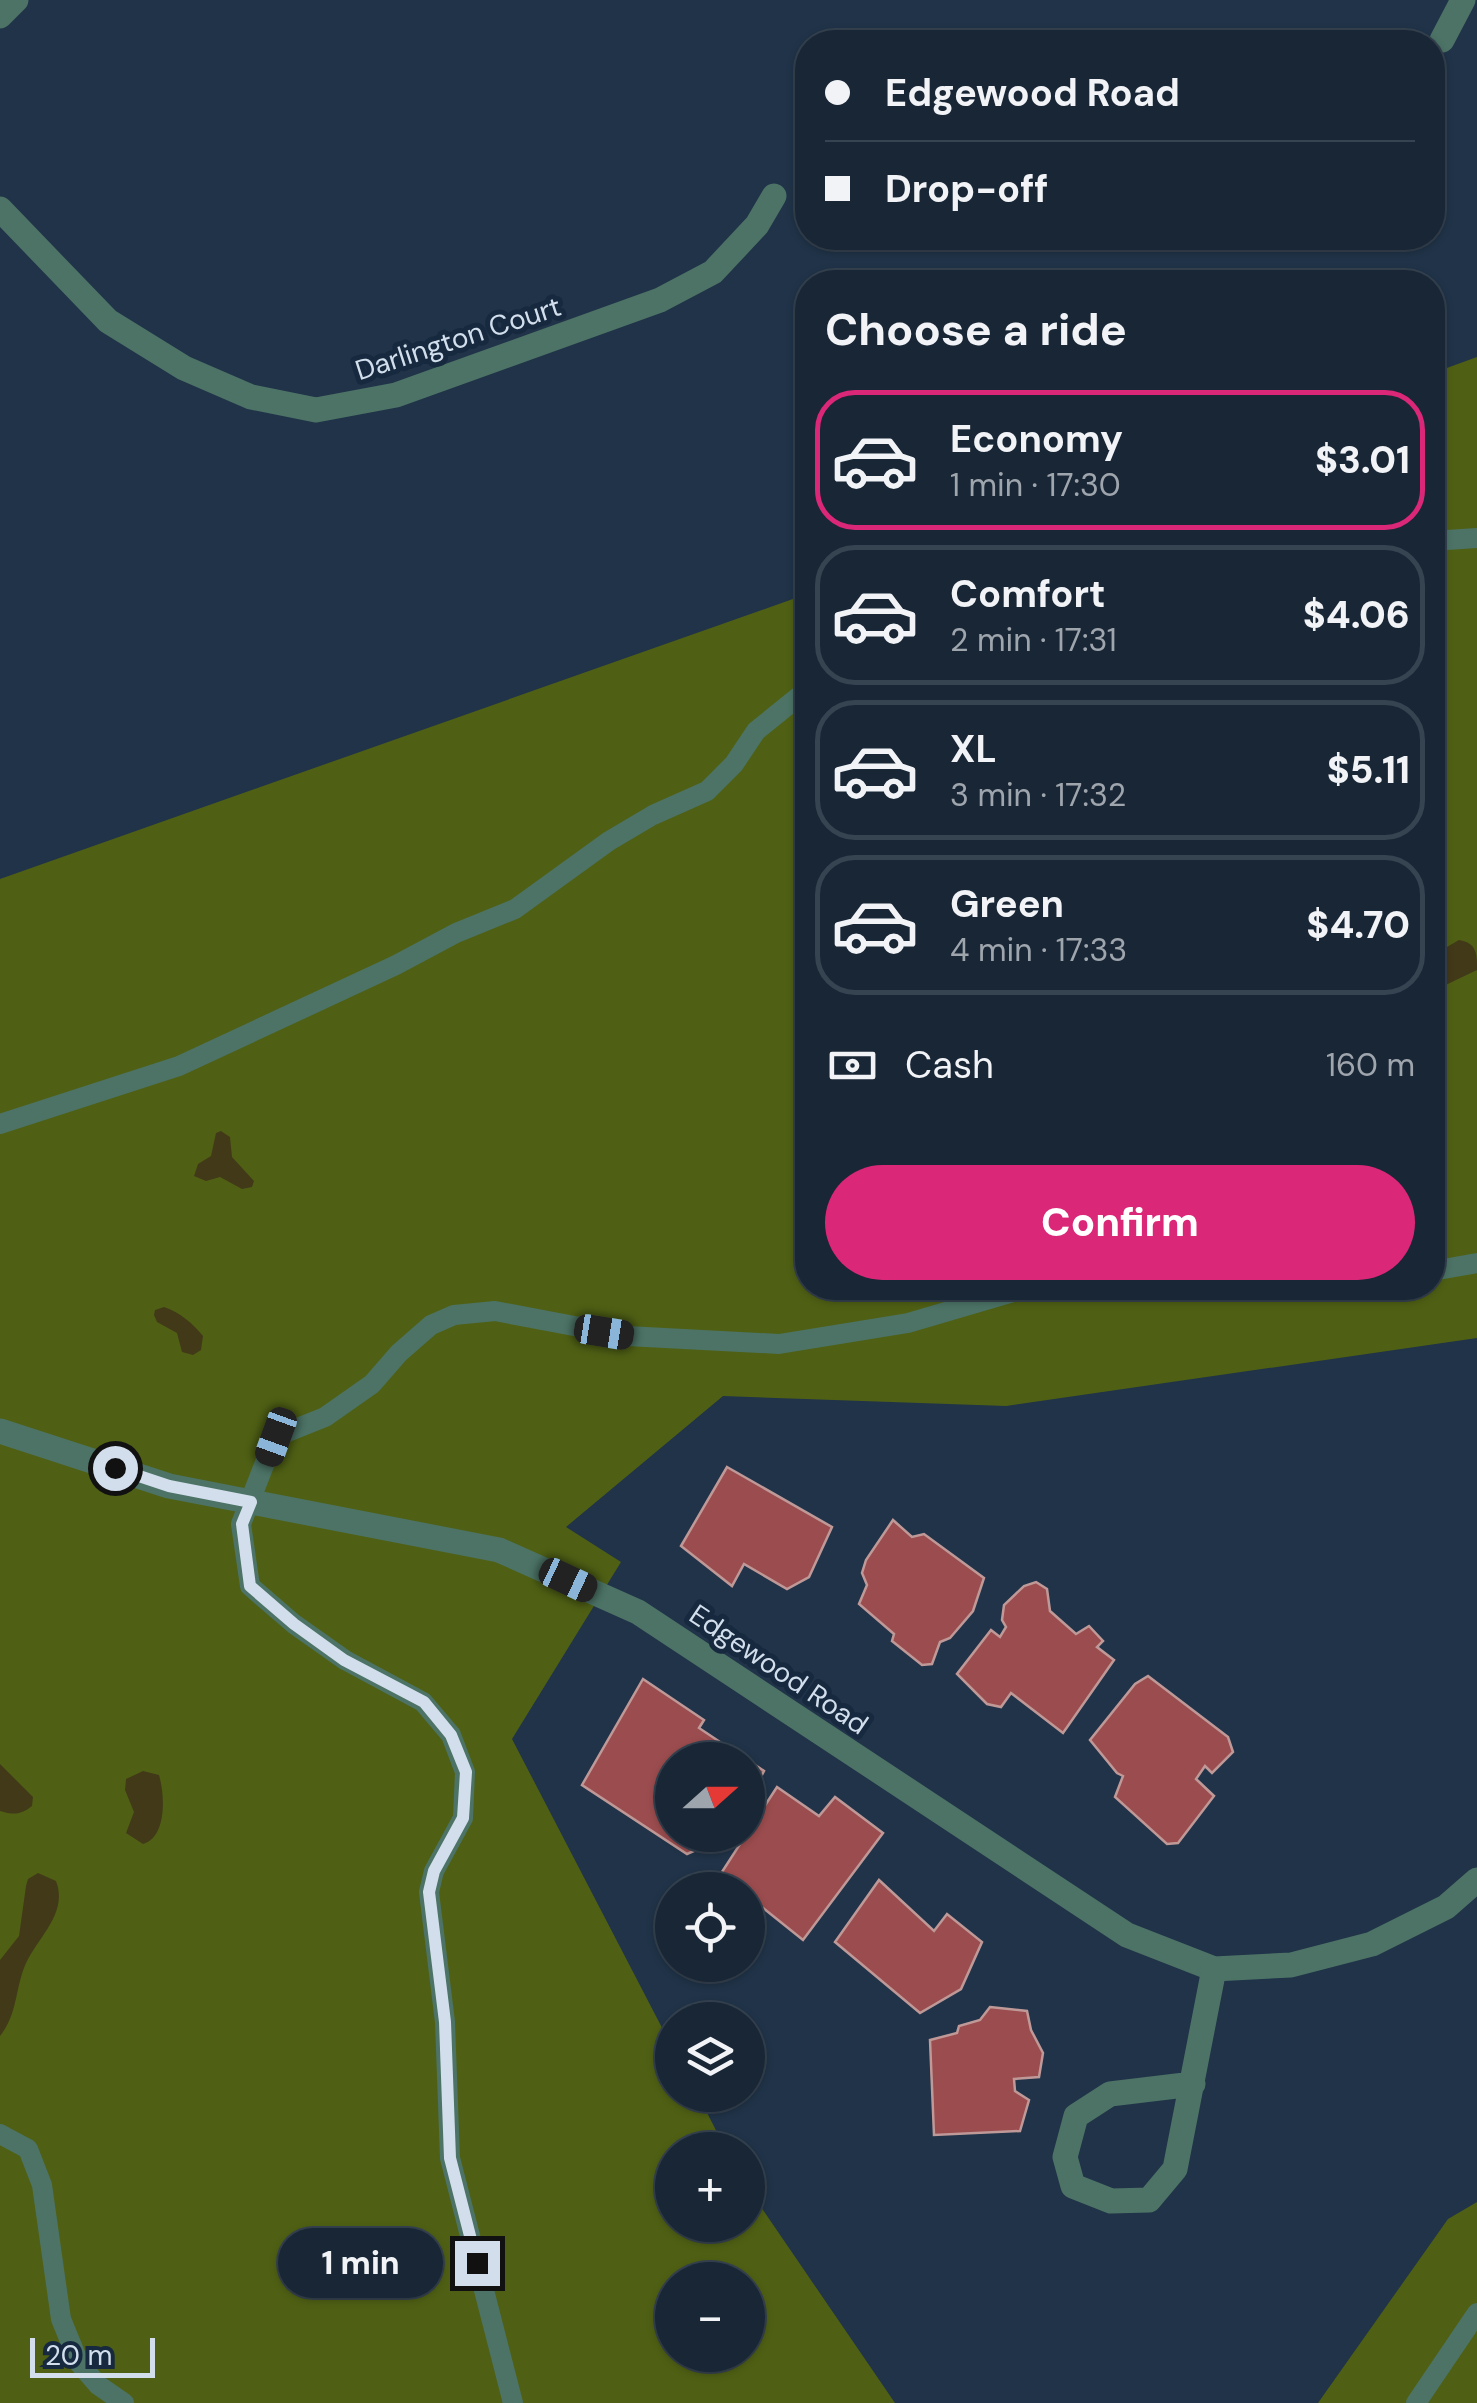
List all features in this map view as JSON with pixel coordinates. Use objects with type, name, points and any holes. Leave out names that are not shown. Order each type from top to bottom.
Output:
[{"type":"street","points":[[0,16],[16,0]]},
{"type":"street","points":[[1445,35],[1464,0]]},
{"type":"street","name":"Darlington Court","points":[[0,209],[108,320],[184,368],[251,397],[316,410],[396,395],[450,378],[660,300],[713,272],[756,225],[774,196]]},
{"type":"street","name":"Edgewood Road","points":[[0,1431],[169,1486],[499,1550],[638,1612],[1127,1935],[1214,1969],[1292,1965],[1372,1944],[1446,1908],[1477,1880]]},
{"type":"street","points":[[1193,2084],[1110,2094],[1076,2116],[1065,2158],[1073,2186],[1111,2201],[1149,2200],[1176,2170],[1193,2084],[1214,1969]]},
{"type":"lane","points":[[1445,541],[1477,538]]},
{"type":"lane","points":[[0,1124],[179,1066],[396,965],[456,932],[515,908],[609,841],[653,815],[707,791],[734,764],[756,732],[795,700]]},
{"type":"lane","points":[[1445,1269],[1477,1263]]},
{"type":"lane","points":[[512,2403],[450,2158],[445,2022],[429,1892],[434,1871],[463,1818],[466,1772],[451,1735],[424,1702],[344,1660],[250,1586],[242,1524],[276,1437],[326,1417],[372,1384],[431,1325],[454,1315],[494,1311],[627,1336],[779,1344],[908,1323],[986,1300]]},
{"type":"lane","points":[[0,2134],[28,2149],[42,2185],[61,2319],[78,2363],[98,2385],[124,2403]]},
{"type":"lane","points":[[1416,2403],[1477,2313]]},
{"type":"green space","points":[[1477,357],[1477,1338],[1006,1406],[723,1396],[566,1527],[621,1562],[512,1739],[655,2014],[655,2112],[707,2112],[717,2132],[655,2132],[655,2242],[765,2242],[765,2213],[895,2403],[0,2403],[0,879],[795,598],[795,1300],[1445,1300],[1445,369]]},
{"type":"green space","points":[[1477,2202],[1477,2403],[1318,2403],[1448,2219]]},
{"type":"sand","points":[[1459,940],[1469,944],[1475,950],[1477,970],[1445,985],[1445,948]]},
{"type":"sand","points":[[221,1131],[230,1137],[232,1157],[254,1181],[252,1187],[242,1189],[220,1177],[206,1181],[194,1176],[198,1164],[211,1156],[216,1133]]},
{"type":"sand","points":[[164,1307],[186,1319],[203,1336],[201,1350],[193,1355],[182,1352],[177,1333],[157,1322],[154,1315],[155,1310]]},
{"type":"sand","points":[[0,1764],[33,1797],[32,1806],[13,1814],[0,1811]]},
{"type":"sand","points":[[143,1771],[159,1775],[163,1804],[156,1833],[143,1844],[126,1833],[134,1812],[125,1790],[126,1779]]},
{"type":"sand","points":[[38,1873],[56,1881],[58,1905],[24,1968],[13,2012],[0,2036],[0,1960],[19,1936],[28,1879]]},
{"type":"building","points":[[727,1467],[832,1527],[809,1577],[787,1589],[744,1564],[732,1586],[681,1546]]},
{"type":"building","points":[[893,1520],[912,1537],[924,1534],[984,1578],[973,1611],[950,1638],[940,1642],[932,1664],[922,1665],[892,1641],[894,1634],[859,1604],[867,1585],[862,1573],[866,1560]]},
{"type":"building","points":[[1036,1582],[1047,1589],[1050,1611],[1076,1634],[1089,1626],[1103,1641],[1097,1647],[1114,1660],[1063,1733],[1011,1693],[1001,1707],[987,1704],[957,1674],[991,1630],[1000,1637],[1006,1627],[1002,1620],[1004,1605],[1024,1586]]},
{"type":"building","points":[[1148,1676],[1228,1737],[1233,1752],[1212,1773],[1205,1766],[1196,1779],[1214,1796],[1178,1843],[1167,1844],[1115,1797],[1123,1776],[1090,1740],[1135,1684]]},
{"type":"building","points":[[643,1679],[704,1720],[699,1728],[720,1742],[655,1742],[655,1833],[582,1785]]},
{"type":"building","points":[[777,1787],[819,1816],[835,1797],[883,1833],[803,1940],[765,1910],[765,1872],[722,1872],[735,1852],[765,1852],[765,1806]]},
{"type":"building","points":[[879,1880],[934,1931],[947,1914],[982,1942],[961,1989],[920,2013],[835,1942]]},
{"type":"building","points":[[990,2007],[1027,2011],[1031,2030],[1043,2053],[1039,2077],[1014,2079],[1015,2091],[1029,2100],[1020,2131],[934,2135],[930,2040],[957,2033],[959,2026],[980,2020]]},
{"type":"route","points":[[115,1468],[169,1486],[251,1502],[242,1524],[250,1586],[344,1660],[424,1702],[451,1735],[466,1772],[463,1818],[434,1871],[429,1892],[445,2022],[450,2158],[477,2263]]}]
